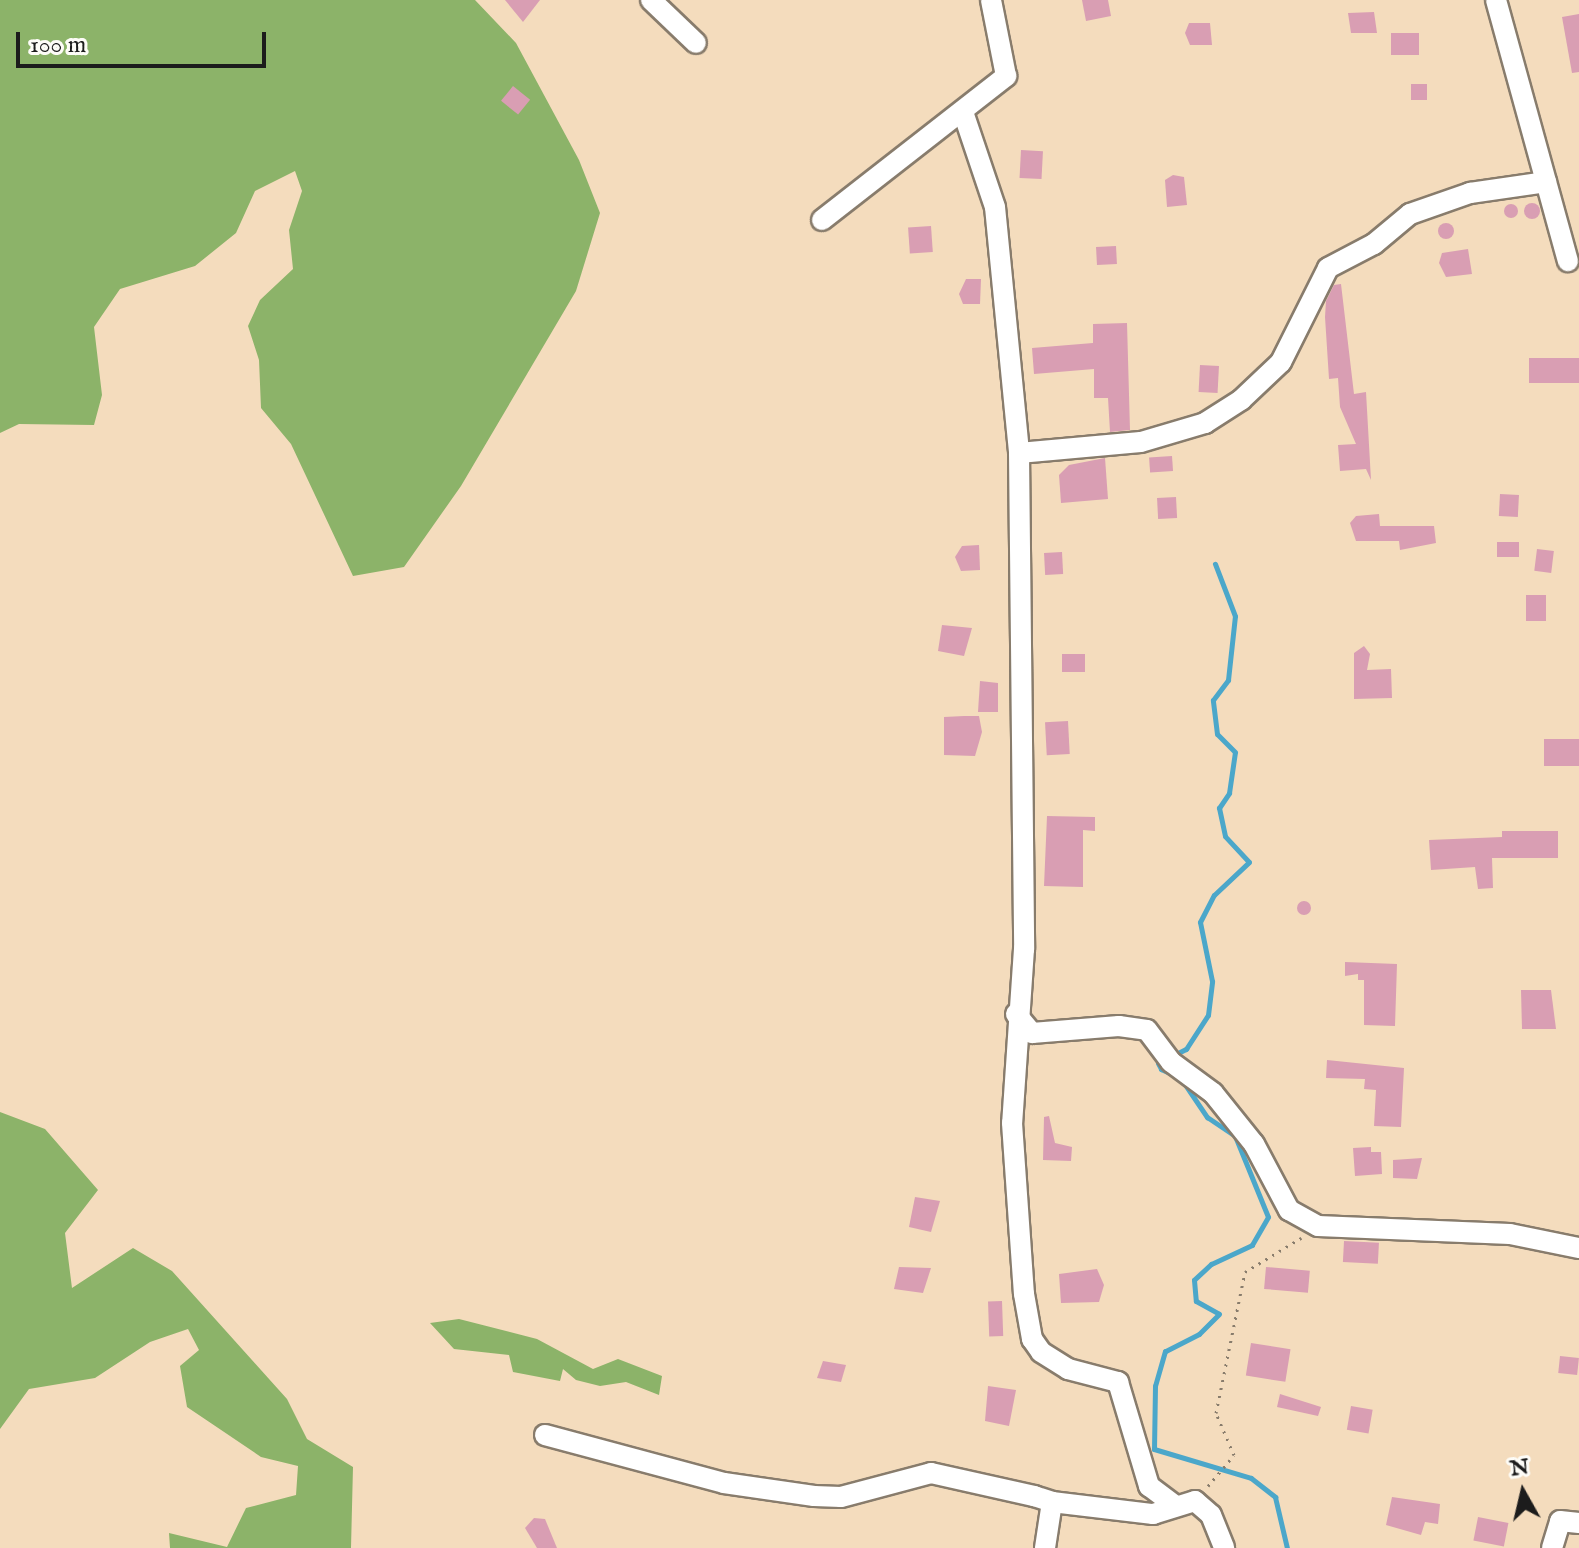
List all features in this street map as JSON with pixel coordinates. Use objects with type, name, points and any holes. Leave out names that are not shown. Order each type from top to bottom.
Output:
[{"type":"street","points":[[651,0],[696,43]]},
{"type":"street","points":[[822,220],[1006,76],[991,0]]},
{"type":"street","points":[[1496,0],[1568,261]]},
{"type":"street","points":[[963,112],[995,207],[1019,453],[1025,835],[1024,949],[1016,1014],[1015,1226],[1032,1339],[1059,1364],[1118,1382],[1149,1486],[1173,1504]]},
{"type":"street","points":[[1019,453],[1141,442],[1205,423],[1241,400],[1281,362],[1328,268],[1374,244],[1410,214],[1470,193],[1546,182]]},
{"type":"street","points":[[1016,1014],[1032,1033],[1119,1026],[1147,1030],[1171,1062],[1213,1093],[1254,1144],[1289,1210],[1318,1226],[1510,1234],[1579,1248]]},
{"type":"street","points":[[545,1435],[724,1483],[814,1496],[841,1497],[931,1473],[1052,1502],[1129,1513],[1153,1514],[1173,1504],[1195,1501],[1211,1515],[1224,1548]]},
{"type":"street","points":[[1045,1548],[1052,1502]]},
{"type":"street","points":[[1552,1548],[1560,1521],[1579,1523]]},
{"type":"path","points":[[1195,1501],[1234,1455],[1216,1413],[1245,1272],[1318,1226]]},
{"type":"green space","points":[[0,0],[475,0],[516,43],[579,160],[600,213],[576,291],[461,486],[404,567],[353,576],[291,444],[261,408],[259,360],[248,326],[260,300],[293,269],[289,230],[302,191],[295,171],[255,191],[236,233],[195,266],[120,289],[94,327],[102,395],[94,425],[19,424],[0,433]]},
{"type":"green space","points":[[0,1112],[45,1129],[98,1190],[65,1233],[72,1288],[133,1248],[172,1271],[287,1399],[307,1439],[353,1467],[351,1548],[170,1548],[169,1533],[227,1547],[246,1508],[296,1495],[298,1466],[261,1457],[187,1407],[180,1366],[199,1350],[188,1329],[150,1342],[95,1378],[29,1389],[0,1429]]},
{"type":"green space","points":[[459,1319],[537,1339],[593,1369],[618,1359],[662,1376],[659,1395],[626,1382],[600,1386],[576,1380],[563,1369],[560,1381],[513,1372],[509,1355],[454,1349],[430,1323]]},
{"type":"building","points":[[505,0],[540,0],[523,22]]},
{"type":"building","points":[[1082,0],[1108,0],[1111,16],[1086,21]]},
{"type":"building","points":[[1374,12],[1377,33],[1351,33],[1348,13]]},
{"type":"building","points":[[1579,14],[1579,72],[1572,73],[1562,17]]},
{"type":"building","points":[[1189,23],[1210,23],[1212,45],[1190,45],[1185,33]]},
{"type":"building","points":[[1391,33],[1419,33],[1419,55],[1391,55]]},
{"type":"building","points":[[1411,84],[1427,84],[1427,100],[1411,100]]},
{"type":"building","points":[[513,86],[530,100],[518,115],[501,101]]},
{"type":"building","points":[[1021,150],[1043,151],[1042,179],[1020,178]]},
{"type":"building","points":[[1173,175],[1184,177],[1187,205],[1167,207],[1165,180]]},
{"type":"building","points":[[1532,203],[1540,211],[1532,219],[1524,211]]},
{"type":"building","points":[[1511,204],[1518,211],[1511,218],[1504,211]]},
{"type":"building","points":[[1446,223],[1452,225],[1452,237],[1446,239],[1440,237],[1438,231],[1440,225]]},
{"type":"building","points":[[931,226],[933,252],[910,254],[908,228]]},
{"type":"building","points":[[1116,246],[1117,264],[1097,265],[1096,247]]},
{"type":"building","points":[[1468,249],[1472,274],[1446,277],[1439,263],[1442,253]]},
{"type":"building","points":[[966,279],[981,279],[980,304],[963,304],[959,294]]},
{"type":"building","points":[[1341,284],[1354,394],[1366,392],[1371,480],[1366,469],[1340,471],[1338,445],[1356,444],[1340,407],[1338,378],[1329,379],[1326,301],[1334,285]]},
{"type":"building","points":[[1127,323],[1130,430],[1110,432],[1108,398],[1094,398],[1094,369],[1034,374],[1032,348],[1093,343],[1093,324]]},
{"type":"building","points":[[1529,358],[1579,358],[1579,383],[1529,383]]},
{"type":"building","points":[[1200,365],[1219,366],[1218,393],[1199,392]]},
{"type":"building","points":[[1172,456],[1173,471],[1150,473],[1149,458]]},
{"type":"building","points":[[1105,458],[1108,499],[1061,503],[1059,475],[1069,465]]},
{"type":"building","points":[[1500,494],[1519,495],[1518,517],[1499,516]]},
{"type":"building","points":[[1176,497],[1177,518],[1158,519],[1157,498]]},
{"type":"building","points":[[1379,514],[1380,526],[1434,526],[1436,543],[1400,550],[1399,541],[1356,541],[1350,523],[1356,516]]},
{"type":"building","points":[[1497,542],[1519,542],[1519,557],[1497,557]]},
{"type":"building","points":[[979,545],[980,570],[961,571],[955,557],[962,546]]},
{"type":"building","points":[[1537,549],[1554,551],[1551,573],[1534,571]]},
{"type":"building","points":[[1062,552],[1063,574],[1045,575],[1044,553]]},
{"type":"building","points":[[1526,595],[1546,595],[1546,621],[1526,621]]},
{"type":"building","points":[[942,625],[972,628],[964,656],[938,651]]},
{"type":"building","points":[[1364,646],[1370,654],[1367,670],[1391,669],[1392,698],[1354,699],[1354,653]]},
{"type":"building","points":[[1062,654],[1085,654],[1085,672],[1062,672]]},
{"type":"building","points":[[980,681],[998,683],[998,712],[978,712]]},
{"type":"building","points":[[979,716],[982,732],[975,756],[944,755],[944,717]]},
{"type":"building","points":[[1068,721],[1070,754],[1047,755],[1045,722]]},
{"type":"building","points":[[1544,739],[1579,739],[1579,766],[1544,766]]},
{"type":"building","points":[[1047,816],[1095,817],[1095,831],[1083,830],[1083,887],[1044,886]]},
{"type":"building","points":[[1502,831],[1558,831],[1558,858],[1492,858],[1493,888],[1478,889],[1475,867],[1431,870],[1429,840],[1502,837]]},
{"type":"building","points":[[1304,901],[1311,908],[1304,915],[1297,908]]},
{"type":"building","points":[[1345,962],[1397,964],[1395,1026],[1364,1025],[1364,980],[1358,980],[1358,974],[1345,976]]},
{"type":"building","points":[[1521,990],[1551,990],[1556,1029],[1522,1029]]},
{"type":"building","points":[[1327,1060],[1404,1068],[1401,1127],[1374,1126],[1376,1090],[1364,1089],[1365,1079],[1326,1078]]},
{"type":"building","points":[[1049,1116],[1055,1143],[1072,1147],[1071,1161],[1043,1160],[1044,1117]]},
{"type":"building","points":[[1371,1147],[1371,1152],[1381,1152],[1382,1174],[1355,1176],[1353,1148]]},
{"type":"building","points":[[1422,1158],[1417,1179],[1393,1178],[1393,1160]]},
{"type":"building","points":[[915,1197],[940,1201],[931,1232],[909,1227]]},
{"type":"building","points":[[1344,1241],[1379,1243],[1378,1264],[1343,1262]]},
{"type":"building","points":[[899,1267],[931,1268],[923,1293],[894,1289]]},
{"type":"building","points":[[1266,1267],[1310,1271],[1308,1293],[1264,1289]]},
{"type":"building","points":[[1097,1269],[1104,1285],[1099,1302],[1061,1303],[1059,1274]]},
{"type":"building","points":[[988,1301],[1002,1301],[1003,1336],[989,1336]]},
{"type":"building","points":[[1251,1343],[1291,1349],[1285,1382],[1246,1376]]},
{"type":"building","points":[[1560,1356],[1579,1358],[1577,1375],[1558,1373]]},
{"type":"building","points":[[823,1361],[846,1365],[841,1382],[817,1378]]},
{"type":"building","points":[[988,1386],[1016,1390],[1009,1426],[985,1421]]},
{"type":"building","points":[[1280,1394],[1321,1407],[1318,1416],[1277,1407]]},
{"type":"building","points":[[1351,1406],[1373,1410],[1368,1433],[1347,1430]]},
{"type":"building","points":[[1392,1497],[1440,1504],[1438,1524],[1425,1522],[1421,1535],[1386,1525]]},
{"type":"building","points":[[1478,1517],[1508,1523],[1504,1546],[1473,1541]]},
{"type":"building","points":[[534,1518],[545,1519],[557,1548],[537,1548],[525,1528]]},
{"type":"waterway","points":[[1172,1056],[1186,1049],[1208,1015],[1212,981],[1200,922],[1214,895],[1249,862],[1225,836],[1219,808],[1229,793],[1235,752],[1217,734],[1213,700],[1228,680],[1235,616],[1215,564]]},
{"type":"waterway","points":[[1163,1061],[1158,1063],[1161,1069],[1174,1075]]},
{"type":"waterway","points":[[1182,1080],[1207,1117],[1235,1136],[1268,1217],[1252,1245],[1211,1264],[1194,1280],[1196,1301],[1219,1314],[1199,1334],[1165,1351],[1155,1386],[1154,1449],[1251,1478],[1275,1497],[1287,1548]]}]
